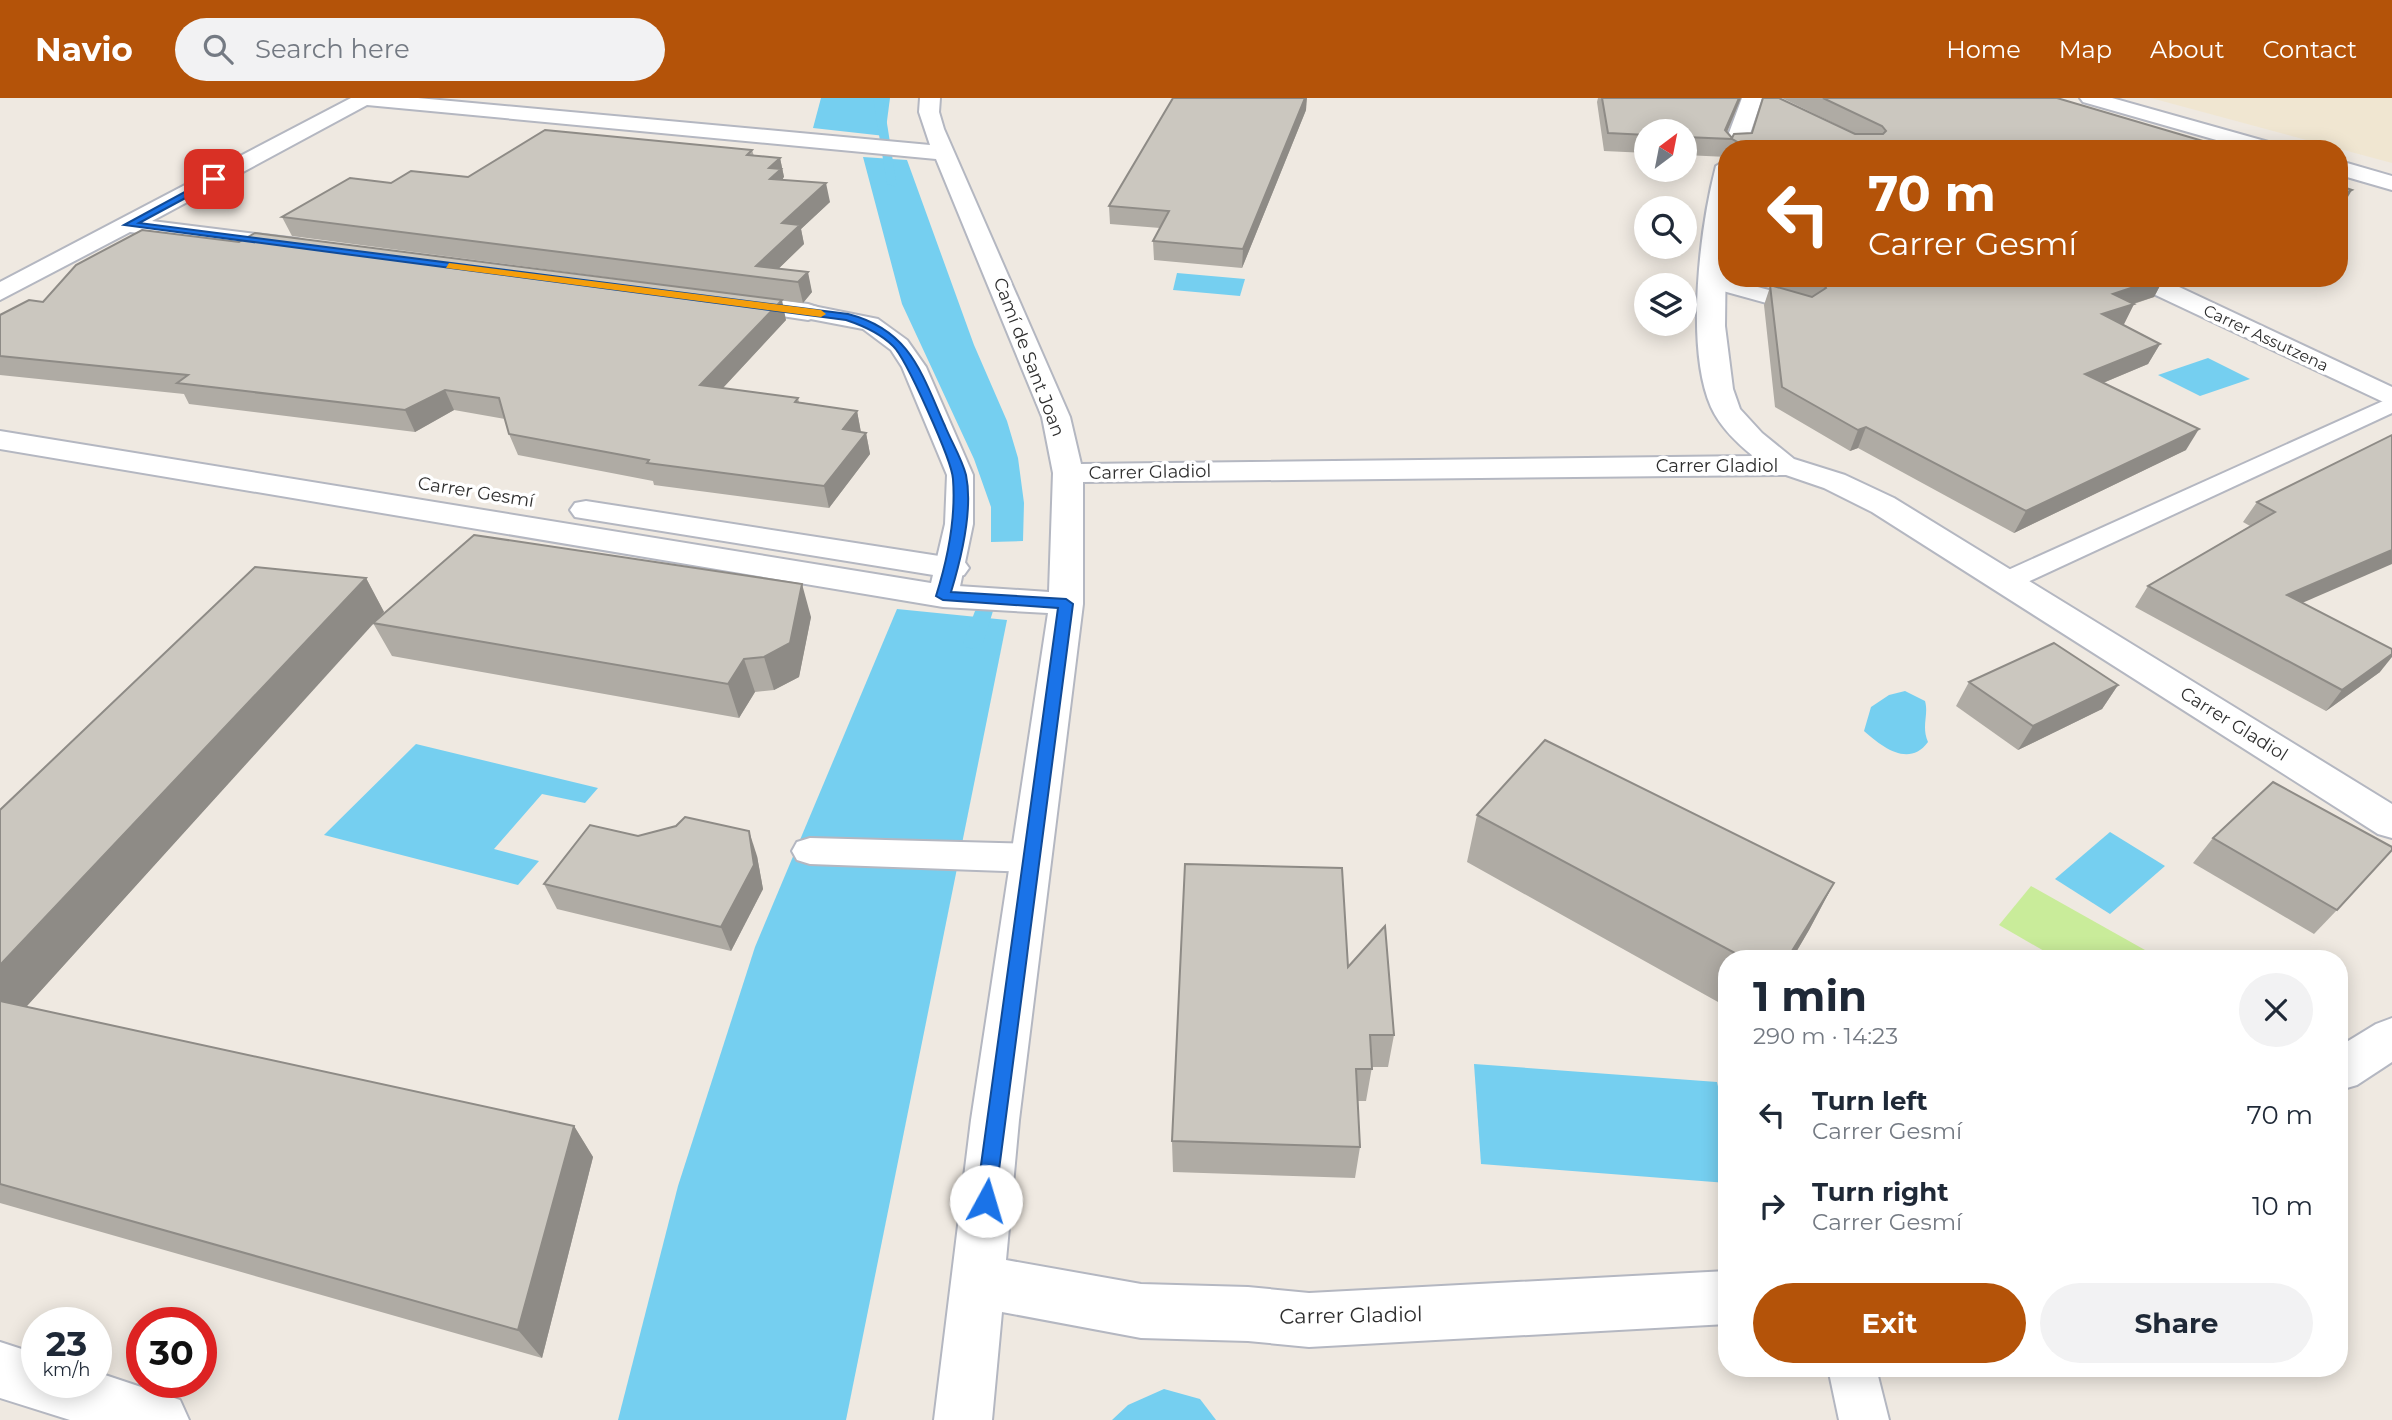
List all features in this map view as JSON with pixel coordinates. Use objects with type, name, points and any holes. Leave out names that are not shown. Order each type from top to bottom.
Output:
[{"type":"street","points":[[0,292],[365,98],[944,153]]},
{"type":"street","name":"Camí de Sant Joan","points":[[930,98],[929,112],[944,153],[1056,417],[1068,473],[1066,604],[995,1120],[963,1420]]},
{"type":"street","points":[[2090,98],[2240,140]]},
{"type":"street","points":[[1739,140],[1761,100]]},
{"type":"street","points":[[2348,170],[2392,183]]},
{"type":"street","points":[[1718,208],[1713,281],[1717,387],[1726,409],[1741,429],[1783,465]]},
{"type":"street","points":[[129,225],[323,250]]},
{"type":"street","name":"Carrer Assutzena","points":[[2158,287],[2392,398]]},
{"type":"street","points":[[711,299],[808,312]]},
{"type":"street","name":"Carrer Gesmí","points":[[0,416],[953,587],[1008,602],[1066,604]]},
{"type":"street","name":"Carrer Gesmí","points":[[0,440],[953,587]]},
{"type":"street","name":"Carrer Gladiol","points":[[1068,473],[1783,465],[1855,489],[2007,581],[2392,823]]},
{"type":"street","points":[[2348,1065],[2392,1038]]},
{"type":"street","name":"Carrer Gladiol","points":[[978,1281],[1141,1311],[1248,1314],[1309,1320],[1718,1298]]},
{"type":"street","points":[[0,1370],[21,1377]]},
{"type":"street","points":[[89,1398],[160,1420]]},
{"type":"lane","points":[[1713,281],[1718,282]]},
{"type":"lane","points":[[1734,287],[1806,307]]},
{"type":"lane","points":[[808,312],[870,324],[899,345],[914,367],[960,475],[953,587]]},
{"type":"lane","points":[[2007,581],[2392,404]]},
{"type":"lane","points":[[810,851],[1033,858]]},
{"type":"lane","points":[[1854,1377],[1864,1420]]},
{"type":"shaded area","points":[[2151,98],[2392,98],[2392,163],[2348,151],[2348,140],[2307,140]]},
{"type":"green space","points":[[2031,886],[2145,950],[2042,950],[1999,925]]},
{"type":"water","points":[[821,98],[890,98],[885,136],[813,128]]},
{"type":"water","points":[[863,157],[907,160],[974,345],[1007,421],[1018,458],[1024,503],[1023,541],[991,542],[991,507],[974,459],[902,304]]},
{"type":"water","points":[[1177,273],[1245,279],[1240,296],[1173,290]]},
{"type":"water","points":[[2208,358],[2250,379],[2200,396],[2158,375]]},
{"type":"water","points":[[897,609],[1007,620],[846,1420],[618,1420],[678,1186],[755,947]]},
{"type":"water","points":[[1905,691],[1925,701],[1925,731],[1928,742],[1913,754],[1887,748],[1864,731],[1871,707],[1889,695]]},
{"type":"water","points":[[416,744],[598,788],[585,803],[542,794],[494,849],[539,861],[518,885],[324,835]]},
{"type":"water","points":[[2110,832],[2165,866],[2110,914],[2055,879]]},
{"type":"water","points":[[1474,1064],[1717,1082],[1718,1182],[1481,1164]]},
{"type":"water","points":[[1164,1389],[1200,1399],[1216,1420],[1112,1420],[1128,1405]]},
{"type":"building","points":[[1173,98],[1305,98],[1243,249],[1153,241],[1169,211],[1109,206]]},
{"type":"building","points":[[1602,98],[1739,98],[1725,130],[1732,138],[1734,134],[1752,133],[1763,98],[1779,98],[1855,134],[1883,134],[1886,131],[1882,126],[1823,98],[2057,98],[2199,140],[1734,140],[1698,138],[1698,119],[1634,119],[1634,134],[1608,133]]},
{"type":"building","points":[[545,130],[752,150],[747,155],[780,158],[769,168],[781,169],[770,179],[826,183],[782,223],[800,225],[756,266],[808,272],[798,282],[282,217],[350,178],[391,183],[411,171],[468,177]]},
{"type":"building","points":[[142,230],[239,242],[255,233],[782,300],[700,385],[798,398],[795,402],[857,411],[843,429],[866,433],[824,486],[647,463],[649,460],[509,434],[499,398],[445,390],[405,410],[177,383],[188,375],[0,356],[0,315],[29,300],[43,302],[76,265]]},
{"type":"building","points":[[1770,287],[1812,297],[1826,288],[2134,287],[2113,294],[2134,304],[2102,314],[2160,344],[2085,374],[2199,429],[2026,511],[1866,427],[1858,430],[1782,387]]},
{"type":"building","points":[[2392,435],[2392,550],[2287,595],[2392,649],[2392,654],[2342,690],[2148,586],[2275,512],[2257,502]]},
{"type":"building","points":[[474,535],[802,584],[790,643],[764,657],[744,659],[728,684],[373,623]]},
{"type":"building","points":[[255,567],[366,578],[0,965],[0,810]]},
{"type":"building","points":[[2054,643],[2118,685],[2033,726],[1969,682]]},
{"type":"building","points":[[1545,740],[1834,883],[1793,950],[1729,950],[1477,815]]},
{"type":"building","points":[[2273,782],[2392,847],[2337,910],[2213,838]]},
{"type":"building","points":[[685,817],[749,831],[754,865],[721,927],[544,884],[590,825],[638,836],[676,826]]},
{"type":"building","points":[[1185,864],[1342,868],[1348,967],[1385,926],[1394,1035],[1370,1035],[1372,1069],[1356,1069],[1360,1147],[1172,1141]]},
{"type":"building","points":[[0,1001],[574,1126],[518,1330],[0,1184]]},
{"type":"waterway","points":[[878,98],[878,112],[893,184]]},
{"type":"waterway","points":[[973,643],[984,611]]},
{"type":"slow traffic","points":[[449,266],[821,314]]},
{"type":"route","points":[[214,179],[129,225],[848,317],[870,324],[899,345],[914,367],[960,475],[959,524],[952,568],[943,596],[1066,604],[986,1201]]}]
